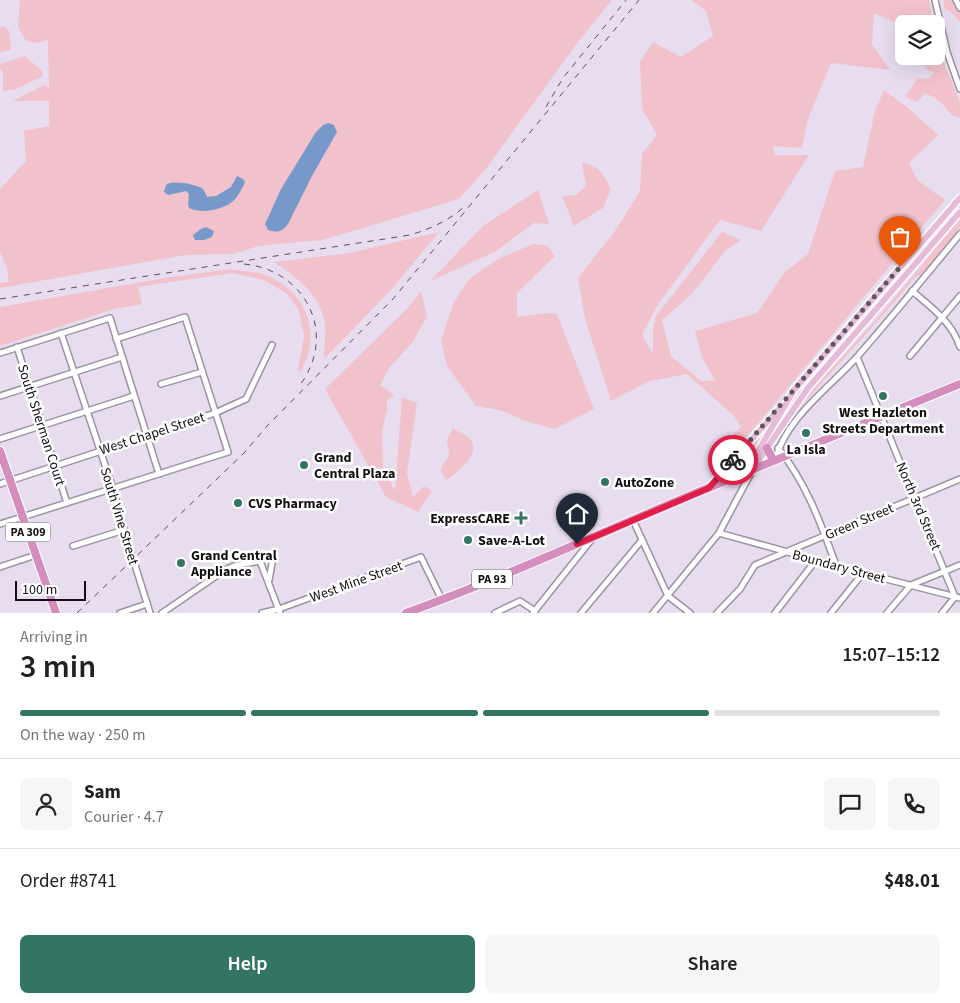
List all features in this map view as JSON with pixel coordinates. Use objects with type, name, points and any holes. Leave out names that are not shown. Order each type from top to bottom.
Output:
[{"type":"highway","name":"PA 93","points":[[406,613],[442,600],[960,384]]},
{"type":"highway","points":[[766,448],[774,460]]},
{"type":"highway","name":"PA 309","points":[[0,451],[56,613]]},
{"type":"main road","points":[[709,488],[960,198]]},
{"type":"main road","points":[[752,470],[808,388],[960,212]]},
{"type":"main road","points":[[752,470],[758,452],[794,390]]},
{"type":"street","points":[[935,0],[946,52],[960,89]]},
{"type":"street","points":[[956,0],[960,8]]},
{"type":"street","points":[[774,460],[778,448],[800,416],[857,357],[960,234]]},
{"type":"street","points":[[912,291],[942,317],[956,336],[960,347]]},
{"type":"street","points":[[910,356],[960,296]]},
{"type":"street","points":[[0,524],[228,452],[185,317],[116,339]]},
{"type":"street","points":[[0,353],[110,318],[159,474]]},
{"type":"street","name":"South Vine Street","points":[[61,333],[113,489],[150,613]]},
{"type":"street","name":"West Chapel Street","points":[[0,484],[147,436],[246,399],[272,345]]},
{"type":"street","name":"South Sherman Court","points":[[17,347],[67,503]]},
{"type":"street","points":[[0,396],[122,356]]},
{"type":"street","name":"North 3rd Street","points":[[857,357],[958,597]]},
{"type":"street","points":[[161,384],[202,372]]},
{"type":"street","points":[[0,439],[134,396]]},
{"type":"street","points":[[778,448],[785,456],[809,497],[836,565]]},
{"type":"street","points":[[653,613],[719,533],[752,470]]},
{"type":"street","name":"Green Street","points":[[717,613],[740,589],[755,565],[960,479]]},
{"type":"street","points":[[633,520],[668,596],[690,613]]},
{"type":"street","points":[[72,546],[124,530]]},
{"type":"street","name":"Boundary Street","points":[[719,533],[958,597]]},
{"type":"street","points":[[495,613],[520,601],[534,612],[594,537]]},
{"type":"street","points":[[581,613],[642,540]]},
{"type":"street","points":[[0,567],[36,555]]},
{"type":"street","name":"West Mine Street","points":[[262,613],[280,611],[421,556],[442,600]]},
{"type":"street","points":[[269,580],[273,558]]},
{"type":"street","points":[[775,613],[816,560]]},
{"type":"street","points":[[162,613],[225,570],[234,566],[260,561],[280,611]]},
{"type":"street","points":[[887,613],[911,585],[960,566]]},
{"type":"street","points":[[831,613],[863,573]]},
{"type":"street","points":[[942,613],[958,597]]},
{"type":"street","points":[[120,613],[147,604]]},
{"type":"shaded area","points":[[20,0],[612,0],[578,42],[485,170],[459,199],[323,240],[258,246],[234,254],[185,255],[0,288],[0,283],[9,282],[7,268],[0,252],[0,189],[26,161],[24,131],[49,126],[49,101],[13,101],[45,85],[49,90],[48,40],[37,43],[26,41],[18,27]]},
{"type":"shaded area","points":[[691,0],[929,0],[932,15],[895,15],[895,23],[874,13],[872,44],[890,70],[831,63],[808,119],[802,148],[773,146],[775,155],[809,155],[761,231],[720,220],[657,306],[642,335],[653,354],[653,329],[656,316],[722,232],[741,240],[726,250],[691,295],[662,320],[671,356],[701,381],[715,381],[702,357],[695,331],[757,313],[785,272],[808,254],[835,171],[863,167],[875,111],[884,90],[908,108],[938,135],[909,163],[917,180],[945,200],[750,433],[726,459],[719,447],[741,427],[734,416],[687,374],[650,381],[611,401],[585,319],[578,278],[615,231],[640,191],[642,154],[657,135],[642,109],[640,62],[653,42],[681,57],[713,36],[706,11]]},
{"type":"shaded area","points":[[943,0],[951,0],[960,13],[960,22],[950,11],[945,10]]},
{"type":"shaded area","points":[[5,26],[9,31],[11,50],[0,52],[0,27]]},
{"type":"shaded area","points":[[25,56],[42,71],[43,76],[14,90],[3,91],[3,73],[0,64]]},
{"type":"shaded area","points":[[925,65],[945,65],[960,102],[960,118],[951,115],[940,102],[925,93],[917,102],[905,97],[918,78],[928,79],[934,73],[928,70]]},
{"type":"shaded area","points":[[582,163],[597,169],[606,179],[611,189],[603,208],[573,226],[562,196],[576,195],[586,186]]},
{"type":"shaded area","points":[[538,190],[549,224],[534,223],[495,252],[430,281],[483,226]]},
{"type":"shaded area","points":[[960,202],[960,206],[818,371],[770,436],[801,389]]},
{"type":"shaded area","points":[[960,218],[960,228],[957,232],[921,275],[915,277],[819,386],[776,443],[774,443],[807,396],[883,311]]},
{"type":"shaded area","points":[[439,232],[390,291],[324,359],[325,324],[318,304],[299,281],[274,262],[349,253]]},
{"type":"shaded area","points":[[533,244],[548,246],[555,256],[517,293],[517,317],[547,313],[557,314],[594,409],[555,429],[525,421],[500,410],[476,406],[447,366],[441,340],[454,302],[469,279],[498,259]]},
{"type":"shaded area","points":[[231,269],[259,273],[274,279],[284,285],[300,301],[309,322],[310,334],[308,356],[301,372],[298,369],[304,336],[299,310],[286,293],[264,280],[232,273],[138,287],[142,304],[114,309],[0,346],[0,307],[165,278]]},
{"type":"shaded area","points":[[421,291],[427,316],[412,343],[389,368],[380,385],[394,395],[387,400],[382,432],[383,468],[395,491],[402,397],[417,403],[407,473],[413,497],[424,486],[432,491],[418,512],[386,497],[325,389],[409,307]]},
{"type":"shaded area","points":[[766,426],[768,427],[750,460],[729,470]]},
{"type":"shaded area","points":[[453,428],[470,439],[473,451],[467,462],[447,480],[441,472],[441,468],[448,456],[447,440]]},
{"type":"water","points":[[328,123],[334,125],[337,132],[288,224],[280,231],[268,230],[265,224],[281,189],[316,132]]},
{"type":"water","points":[[237,176],[245,182],[240,193],[232,202],[217,209],[194,210],[189,208],[189,194],[186,191],[168,195],[164,192],[167,184],[180,183],[192,184],[201,188],[207,197],[216,196],[231,187]]},
{"type":"water","points":[[206,227],[214,231],[212,237],[204,240],[195,240],[193,235]]},
{"type":"railway","points":[[546,107],[563,78],[626,0]]},
{"type":"railway","points":[[77,613],[244,453],[268,425],[393,299],[639,0]]},
{"type":"railway","points":[[0,299],[410,235],[438,224],[464,207]]},
{"type":"railway","points":[[244,264],[266,269],[284,278],[299,291],[310,308],[315,326],[316,345],[311,365],[300,385]]},
{"type":"way so far","points":[[733,460],[900,267]]},
{"type":"place","name":"West Hazleton Streets Department","points":[[883,396]]},
{"type":"place","name":"La Isla","points":[[806,433]]},
{"type":"place","name":"Grand Central Plaza","points":[[304,465]]},
{"type":"place","name":"AutoZone","points":[[605,482]]},
{"type":"place","name":"CVS Pharmacy","points":[[238,503]]},
{"type":"place","name":"ExpressCARE","points":[[521,518]]},
{"type":"place","name":"Save-A-Lot","points":[[468,540]]},
{"type":"place","name":"Grand Central Appliance","points":[[181,563]]},
{"type":"route","points":[[577,544],[709,488],[733,460]]}]
